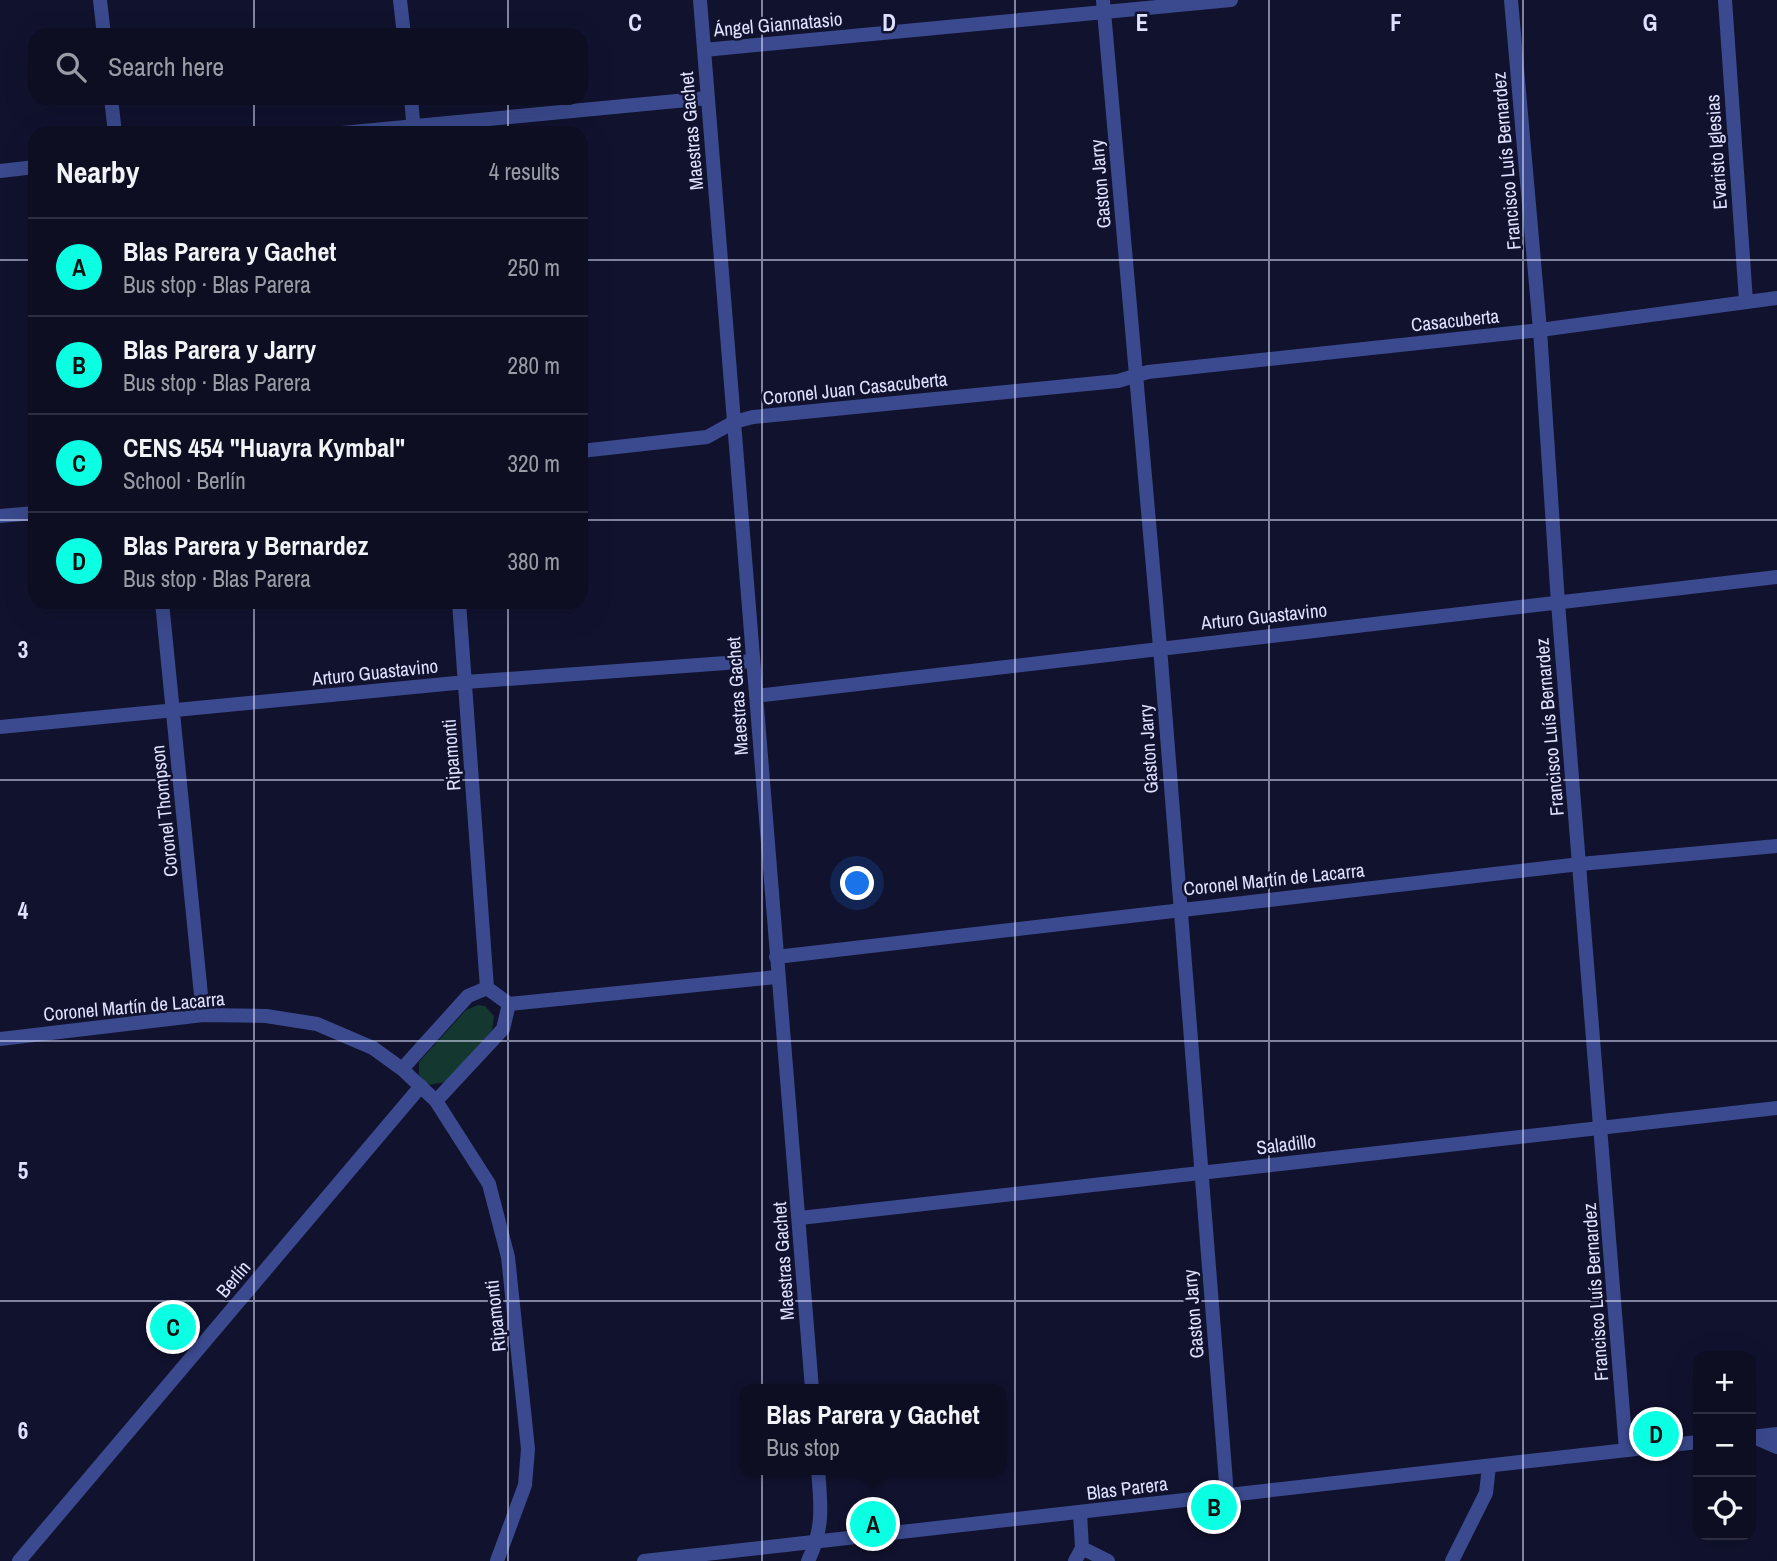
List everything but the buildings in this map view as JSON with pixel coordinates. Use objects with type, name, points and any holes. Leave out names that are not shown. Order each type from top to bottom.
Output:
[{"type":"street","points":[[100,0],[103,28]]},
{"type":"street","points":[[400,0],[403,28]]},
{"type":"street","name":"Maestras Gachet","points":[[700,0],[776,978],[800,1218],[812,1384]]},
{"type":"street","name":"Ángel Giannatasio","points":[[704,50],[1104,7],[1231,0]]},
{"type":"street","name":"Francisco Luís Bernardez","points":[[1511,0],[1540,330],[1558,603],[1626,1450]]},
{"type":"street","name":"Evaristo Iglesias","points":[[1725,0],[1746,301]]},
{"type":"street","name":"Gaston Jarry","points":[[1104,7],[1160,647],[1227,1495]]},
{"type":"street","points":[[442,126],[708,98]]},
{"type":"street","points":[[112,105],[114,126]]},
{"type":"street","points":[[412,105],[414,126]]},
{"type":"street","points":[[0,171],[28,168]]},
{"type":"street","name":"Casacuberta","points":[[1136,375],[1540,330],[1777,298]]},
{"type":"street","name":"Coronel Juan Casacuberta","points":[[588,450],[708,437],[734,422],[753,417],[1118,381],[1136,375]]},
{"type":"street","points":[[0,516],[28,514]]},
{"type":"street","name":"Arturo Guastavino","points":[[756,696],[1777,577]]},
{"type":"street","name":"Coronel Thompson","points":[[163,609],[203,1015]]},
{"type":"street","name":"Ripamonti","points":[[460,609],[487,988]]},
{"type":"street","name":"Arturo Guastavino","points":[[0,727],[466,682],[753,661]]},
{"type":"street","name":"Coronel Martín de Lacarra","points":[[776,957],[1580,864],[1777,846]]},
{"type":"street","points":[[402,1069],[468,996],[487,988],[509,1004],[776,978]]},
{"type":"street","points":[[436,1101],[503,1028],[509,1004]]},
{"type":"street","name":"Coronel Martín de Lacarra","points":[[0,1039],[203,1015],[266,1016],[317,1024],[373,1048],[421,1086]]},
{"type":"street","name":"Ripamonti","points":[[421,1086],[436,1101],[489,1184],[508,1257],[528,1449],[524,1485],[496,1561]]},
{"type":"street","name":"Berlín","points":[[19,1561],[421,1086]]},
{"type":"street","name":"Saladillo","points":[[800,1218],[1777,1108]]},
{"type":"street","points":[[1756,1437],[1777,1434]]},
{"type":"street","points":[[1756,1439],[1777,1447]]},
{"type":"street","name":"Blas Parera","points":[[644,1561],[819,1539],[1080,1513],[1693,1443]]},
{"type":"street","points":[[1452,1561],[1486,1493],[1489,1466]]},
{"type":"street","points":[[808,1561],[819,1539],[822,1518],[818,1475]]},
{"type":"street","points":[[1080,1513],[1079,1554],[1108,1561]]},
{"type":"green space","points":[[478,1005],[485,1006],[494,1016],[492,1030],[446,1082],[428,1085],[419,1075],[419,1062],[466,1010]]},
{"type":"place","name":"CENS 454 \"Huayra Kymbal\"","points":[[173,1327]]},
{"type":"place","name":"Blas Parera y Bernardez","points":[[1656,1434]]},
{"type":"place","name":"Blas Parera y Jarry","points":[[1214,1507]]},
{"type":"place","name":"Blas Parera y Gachet","points":[[873,1524]]}]
